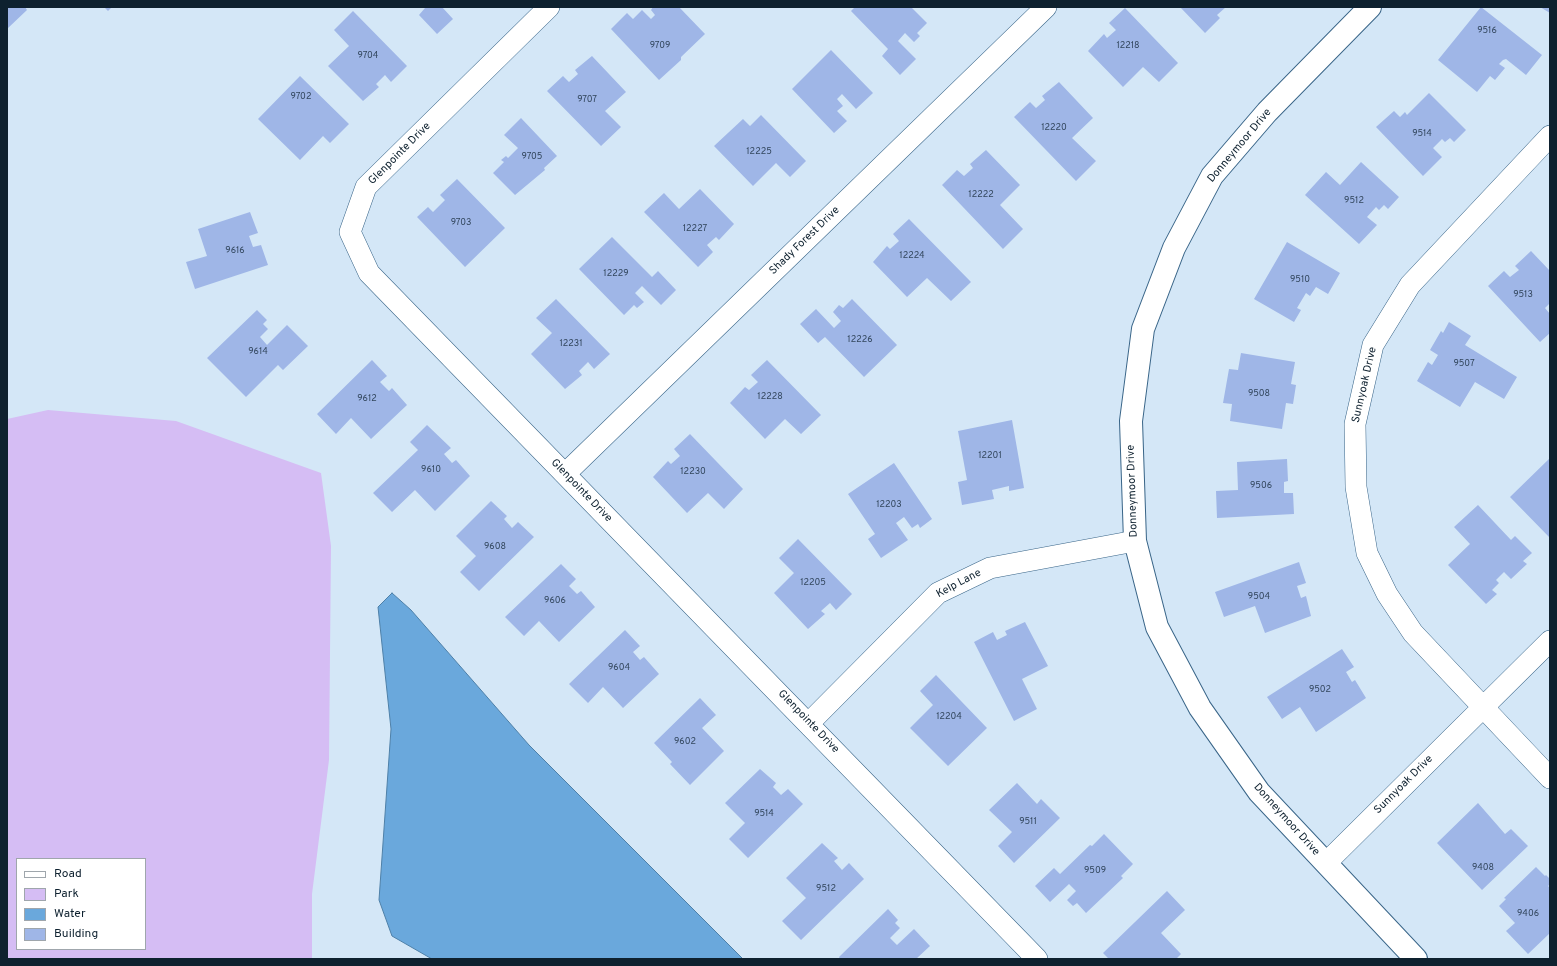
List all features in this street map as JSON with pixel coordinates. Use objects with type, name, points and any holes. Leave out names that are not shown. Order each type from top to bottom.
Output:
[{"type":"street","name":"Glenpointe Drive","points":[[549,7],[366,187],[350,232],[368,273],[809,723],[1037,959]]},
{"type":"street","name":"Shady Forest Drive","points":[[565,474],[1046,7]]},
{"type":"street","name":"Donneymoor Drive","points":[[1370,7],[1267,112],[1212,176],[1174,248],[1143,329],[1131,421],[1135,541],[1157,627],[1200,708],[1259,792],[1416,959]]},
{"type":"street","name":"Sunnyoak Drive","points":[[1550,136],[1410,285],[1373,345],[1355,424],[1356,487],[1367,553],[1387,594],[1413,633],[1550,778]]},
{"type":"street","name":"Kelp Lane","points":[[809,723],[938,593],[990,568],[1135,541]]},
{"type":"street","name":"Sunnyoak Drive","points":[[1326,863],[1550,641]]},
{"type":"green space","points":[[48,410],[176,421],[321,473],[331,546],[329,760],[312,894],[312,959],[7,959],[7,419]]},
{"type":"water","points":[[392,593],[411,610],[529,745],[743,959],[432,959],[392,936],[379,900],[391,729],[378,607]]},
{"type":"building","points":[[7,7],[25,7],[27,10],[7,29]]},
{"type":"building","points":[[104,7],[112,7],[108,11]]},
{"type":"building","points":[[424,7],[442,7],[453,19],[437,34],[419,15],[425,8]]},
{"type":"building","points":[[653,7],[679,7],[705,34],[681,57],[681,60],[659,80],[611,29],[627,13],[633,19],[642,10],[651,19],[655,15],[651,10]]},
{"type":"building","points":[[855,7],[911,7],[927,23],[917,33],[920,36],[914,42],[905,33],[898,41],[916,59],[900,75],[882,56],[888,49],[851,11]]},
{"type":"building","points":[[1180,7],[1226,7],[1217,15],[1220,18],[1205,33]]},
{"type":"building","points":[[1481,7],[1542,55],[1526,75],[1506,59],[1503,60],[1499,64],[1505,68],[1495,80],[1490,76],[1477,92],[1438,60]]},
{"type":"building","points":[[1540,7],[1550,7],[1550,13]]},
{"type":"building","points":[[1125,8],[1178,63],[1159,82],[1143,67],[1123,87],[1088,51],[1104,34],[1107,38],[1116,30],[1109,23]]},
{"type":"building","points":[[353,11],[407,66],[391,82],[385,75],[376,84],[379,87],[363,101],[328,66],[349,46],[334,30]]},
{"type":"building","points":[[831,50],[873,93],[856,109],[842,94],[837,99],[843,106],[837,111],[847,121],[834,133],[792,89]]},
{"type":"building","points":[[592,56],[626,92],[605,111],[621,127],[601,146],[547,91],[563,76],[569,82],[578,74],[575,70]]},
{"type":"building","points":[[300,76],[349,124],[330,143],[323,136],[300,160],[258,119]]},
{"type":"building","points":[[1059,82],[1093,118],[1072,138],[1096,161],[1076,181],[1014,117],[1030,102],[1036,108],[1045,100],[1042,96]]},
{"type":"building","points":[[1429,93],[1466,130],[1454,142],[1450,138],[1445,142],[1442,139],[1433,148],[1442,157],[1423,176],[1376,127],[1394,111],[1400,117],[1405,112],[1407,115]]},
{"type":"building","points":[[761,115],[806,161],[790,177],[776,163],[753,186],[714,146],[743,119],[750,126]]},
{"type":"building","points":[[521,118],[557,156],[544,168],[545,170],[515,195],[493,173],[504,162],[501,160],[506,156],[508,158],[518,148],[504,135]]},
{"type":"building","points":[[986,150],[1020,185],[1000,205],[1023,229],[1003,249],[942,185],[957,170],[964,176],[973,168],[970,164]]},
{"type":"building","points":[[1361,162],[1399,197],[1388,209],[1384,205],[1379,210],[1376,207],[1367,217],[1377,225],[1359,244],[1305,195],[1326,172],[1340,185]]},
{"type":"building","points":[[457,179],[505,228],[465,267],[417,217],[428,207],[433,212],[445,200],[440,195]]},
{"type":"building","points":[[700,189],[734,224],[719,240],[716,237],[707,245],[713,252],[698,267],[644,212],[664,193],[679,209]]},
{"type":"building","points":[[250,212],[258,233],[249,236],[253,247],[261,245],[268,265],[195,289],[186,262],[207,256],[198,229]]},
{"type":"building","points":[[909,219],[971,282],[951,301],[927,278],[907,297],[873,262],[887,246],[890,249],[899,241],[893,234]]},
{"type":"building","points":[[612,237],[652,277],[658,271],[676,290],[661,305],[642,286],[635,293],[644,302],[637,308],[634,305],[624,315],[579,269]]},
{"type":"building","points":[[1287,242],[1340,273],[1328,294],[1316,287],[1310,296],[1306,293],[1297,308],[1301,310],[1294,322],[1254,299]]},
{"type":"building","points":[[1531,251],[1550,271],[1550,303],[1545,308],[1550,314],[1550,333],[1540,342],[1488,286],[1504,271],[1510,277],[1519,270],[1515,266]]},
{"type":"building","points":[[556,299],[610,354],[594,369],[588,362],[579,371],[582,375],[565,389],[531,354],[552,333],[536,318]]},
{"type":"building","points":[[852,299],[897,345],[864,377],[825,337],[818,343],[800,324],[816,309],[834,328],[841,321],[833,312],[839,305],[843,308]]},
{"type":"building","points":[[257,310],[267,320],[263,324],[268,329],[260,337],[267,345],[287,325],[308,346],[283,370],[278,365],[246,397],[207,358]]},
{"type":"building","points":[[1449,322],[1471,336],[1465,345],[1517,377],[1504,399],[1475,382],[1460,407],[1417,381],[1428,362],[1432,365],[1438,355],[1430,350],[1441,331],[1443,333]]},
{"type":"building","points":[[1241,353],[1295,362],[1291,384],[1296,385],[1293,404],[1286,403],[1282,429],[1230,421],[1232,404],[1223,403],[1229,369],[1238,370]]},
{"type":"building","points":[[372,360],[387,376],[380,382],[389,391],[392,388],[407,405],[371,439],[351,418],[336,434],[317,414]]},
{"type":"building","points":[[767,360],[821,415],[801,434],[785,419],[765,439],[730,403],[745,387],[749,390],[758,382],[751,375]]},
{"type":"building","points":[[1012,420],[1024,488],[1009,491],[1009,486],[992,490],[994,499],[962,505],[958,482],[967,480],[958,431]]},
{"type":"building","points":[[427,425],[451,448],[444,454],[452,463],[456,460],[470,476],[435,511],[415,490],[392,512],[373,493],[418,450],[410,442]]},
{"type":"building","points":[[690,434],[743,489],[724,509],[708,493],[687,513],[653,477],[668,461],[671,464],[680,456],[674,449]]},
{"type":"building","points":[[1550,458],[1550,538],[1510,497]]},
{"type":"building","points":[[1287,459],[1288,481],[1284,482],[1284,493],[1293,493],[1294,514],[1217,518],[1216,491],[1238,490],[1237,462]]},
{"type":"building","points":[[894,463],[932,519],[920,528],[918,524],[912,528],[904,517],[896,523],[908,540],[881,558],[868,539],[875,534],[848,494]]},
{"type":"building","points":[[491,501],[507,516],[504,519],[512,528],[518,522],[534,537],[479,591],[460,572],[476,556],[456,536]]},
{"type":"building","points":[[1478,505],[1511,540],[1515,536],[1532,553],[1523,561],[1527,564],[1511,579],[1504,572],[1496,580],[1499,583],[1492,590],[1497,594],[1486,604],[1448,565],[1470,544],[1454,527]]},
{"type":"building","points":[[798,539],[852,594],[836,610],[830,603],[821,611],[825,614],[808,629],[774,593],[794,573],[779,558]]},
{"type":"building","points":[[1299,562],[1306,583],[1297,586],[1301,598],[1306,596],[1311,616],[1265,633],[1255,606],[1224,617],[1215,592]]},
{"type":"building","points":[[561,564],[576,579],[569,586],[577,594],[581,591],[595,607],[559,642],[539,621],[524,636],[505,617]]},
{"type":"building","points":[[1025,622],[1048,666],[1022,679],[1037,709],[1014,721],[974,642],[993,632],[997,640],[1007,635],[1005,631]]},
{"type":"building","points":[[625,630],[640,646],[633,652],[640,660],[644,657],[659,674],[623,708],[603,687],[588,703],[569,684]]},
{"type":"building","points":[[1342,649],[1354,667],[1346,672],[1352,682],[1355,680],[1366,698],[1316,732],[1300,707],[1282,719],[1267,697]]},
{"type":"building","points":[[936,675],[987,728],[948,766],[910,728],[933,705],[920,691]]},
{"type":"building","points":[[700,698],[716,715],[702,728],[724,751],[690,785],[670,764],[672,762],[654,743]]},
{"type":"building","points":[[760,769],[776,783],[773,787],[781,795],[788,789],[803,804],[748,858],[729,839],[745,823],[725,803]]},
{"type":"building","points":[[1017,783],[1037,804],[1041,799],[1060,818],[1014,863],[998,846],[1012,832],[989,810]]},
{"type":"building","points":[[1478,803],[1505,834],[1511,829],[1528,846],[1482,890],[1437,843]]},
{"type":"building","points":[[1104,834],[1133,864],[1121,876],[1123,878],[1086,913],[1077,903],[1073,906],[1067,900],[1076,891],[1069,884],[1050,902],[1035,886],[1054,868],[1060,874],[1090,845],[1092,846]]},
{"type":"building","points":[[822,843],[838,858],[834,861],[842,870],[849,863],[864,879],[801,940],[782,921],[806,898],[786,878]]},
{"type":"building","points":[[1536,867],[1550,879],[1550,884],[1548,886],[1550,888],[1550,933],[1528,954],[1506,931],[1515,923],[1499,906],[1506,899],[1504,898]]},
{"type":"building","points":[[1167,891],[1185,910],[1161,933],[1181,954],[1176,959],[1109,959],[1103,953]]},
{"type":"building","points":[[888,909],[898,920],[895,923],[900,928],[890,938],[897,945],[914,929],[930,946],[916,959],[840,959],[839,957]]}]
